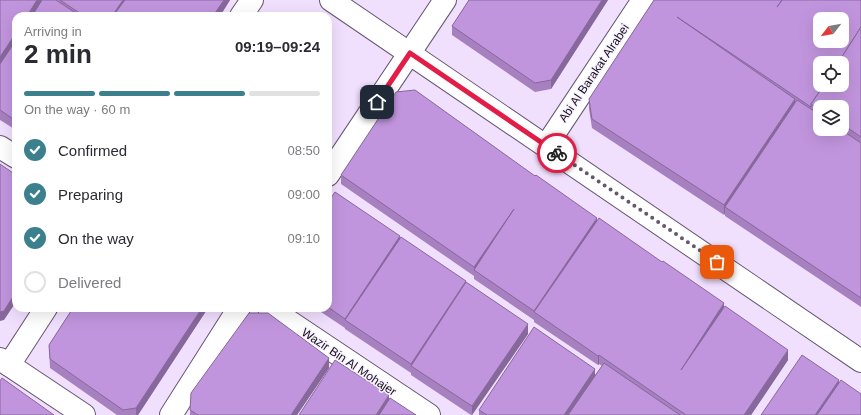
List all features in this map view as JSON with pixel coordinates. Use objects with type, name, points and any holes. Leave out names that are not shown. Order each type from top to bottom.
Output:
[{"type":"street","points":[[244,12],[252,0]]},
{"type":"street","points":[[331,0],[861,361]]},
{"type":"street","points":[[332,169],[445,0]]},
{"type":"street","name":"Abi Al Barakat Alrabei","points":[[546,146],[643,0]]},
{"type":"street","points":[[0,146],[12,154]]},
{"type":"street","points":[[43,312],[4,362],[84,415]]},
{"type":"street","points":[[171,415],[236,312]]},
{"type":"street","name":"Wazir Bin Al Mohajer","points":[[275,312],[429,415]]},
{"type":"building","points":[[0,0],[37,0],[30,12],[12,12],[12,39],[0,57]]},
{"type":"building","points":[[42,0],[56,0],[74,12],[34,12]]},
{"type":"building","points":[[60,0],[123,0],[115,12],[78,12]]},
{"type":"building","points":[[125,0],[224,0],[216,12],[116,12]]},
{"type":"building","points":[[469,0],[602,0],[551,80],[535,83],[452,26]]},
{"type":"building","points":[[654,0],[861,0],[861,27],[849,46],[849,12],[813,12],[813,48],[848,48],[842,56],[813,56],[813,92],[819,92],[813,100],[811,107],[677,17],[795,99],[724,205],[592,119],[589,99]]},
{"type":"building","points":[[861,27],[861,137],[849,129],[849,100],[814,100],[819,92],[849,92],[849,56],[842,56]]},
{"type":"building","points":[[12,46],[12,118],[0,110],[0,64]]},
{"type":"building","points":[[415,90],[535,176],[536,175],[597,218],[534,311],[474,270],[514,209],[474,267],[341,175],[396,92]]},
{"type":"building","points":[[797,100],[813,110],[813,136],[849,135],[861,143],[861,298],[725,207]]},
{"type":"building","points":[[0,164],[12,172],[12,298],[4,311],[0,312]]},
{"type":"building","points":[[335,192],[400,236],[345,319],[332,310],[332,196]]},
{"type":"building","points":[[599,218],[724,303],[681,370],[725,306],[788,350],[744,415],[686,415],[534,312]]},
{"type":"building","points":[[401,237],[466,281],[411,364],[345,320]]},
{"type":"building","points":[[466,282],[528,324],[472,406],[411,366]]},
{"type":"building","points":[[70,312],[199,312],[136,408],[123,410],[50,359],[49,345]]},
{"type":"building","points":[[249,313],[268,313],[329,358],[291,415],[198,415],[190,410],[191,393]]},
{"type":"building","points":[[534,327],[595,369],[564,415],[487,415],[479,410]]},
{"type":"building","points":[[802,355],[839,380],[815,415],[761,415]]},
{"type":"building","points":[[335,360],[389,395],[376,415],[299,415]]},
{"type":"building","points":[[604,363],[680,415],[568,415]]},
{"type":"building","points":[[2,378],[54,415],[0,415],[0,381]]},
{"type":"building","points":[[841,380],[861,394],[861,415],[817,415]]},
{"type":"building","points":[[390,398],[416,415],[379,415]]},
{"type":"way so far","points":[[557,153],[717,262]]},
{"type":"route","points":[[377,102],[410,53],[557,153]]}]
